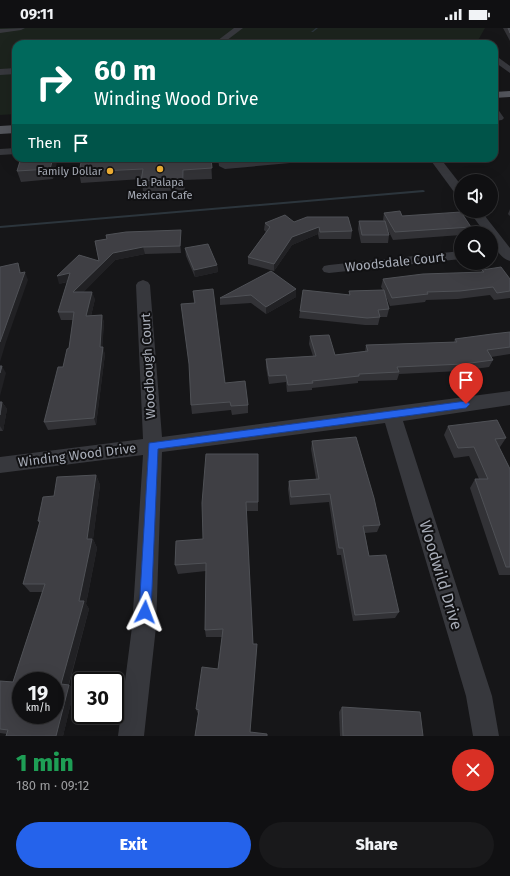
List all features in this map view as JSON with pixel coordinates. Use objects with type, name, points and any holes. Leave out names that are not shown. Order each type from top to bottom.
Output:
[{"type":"main road","points":[[498,95],[510,94]]},
{"type":"main road","points":[[0,130],[12,129]]},
{"type":"street","points":[[0,32],[21,28]]},
{"type":"street","points":[[222,40],[239,28]]},
{"type":"street","points":[[499,61],[510,70]]},
{"type":"street","points":[[0,72],[12,71]]},
{"type":"street","points":[[0,152],[12,151]]},
{"type":"street","points":[[224,162],[225,166],[268,162]]},
{"type":"street","points":[[437,162],[454,184]]},
{"type":"street","points":[[480,218],[508,253]]},
{"type":"street","points":[[498,252],[508,253]]},
{"type":"street","name":"Woodsdale Court","points":[[329,269],[454,256]]},
{"type":"street","name":"Woodbough Court","points":[[131,736],[144,627],[153,446],[143,285]]},
{"type":"street","name":"Winding Wood Drive","points":[[0,465],[392,415],[510,398]]},
{"type":"street","name":"Woodwild Drive","points":[[392,415],[479,696],[486,736]]},
{"type":"shaded area","points":[[0,28],[485,28],[478,40],[12,40],[12,114],[0,115]]},
{"type":"building","points":[[20,162],[52,162],[50,169],[17,171]]},
{"type":"building","points":[[81,162],[211,162],[212,168],[183,170],[183,179],[141,181],[143,169],[79,172]]},
{"type":"building","points":[[400,211],[402,216],[454,212],[454,218],[465,218],[470,226],[454,226],[454,228],[395,232],[384,213]]},
{"type":"building","points":[[285,215],[294,222],[307,217],[348,217],[352,231],[320,232],[319,227],[292,237],[274,264],[248,257],[270,227],[265,223]]},
{"type":"building","points":[[359,221],[385,221],[389,235],[362,235]]},
{"type":"building","points":[[181,230],[180,246],[143,247],[113,253],[73,292],[92,292],[86,316],[102,315],[100,347],[103,347],[94,418],[44,422],[58,367],[63,367],[67,349],[69,348],[74,312],[58,312],[70,273],[57,276],[79,255],[99,261],[95,241],[107,239],[106,235],[126,232]]},
{"type":"building","points":[[208,244],[217,265],[194,270],[185,248]]},
{"type":"building","points":[[18,263],[20,273],[25,272],[0,342],[0,267]]},
{"type":"building","points":[[498,267],[501,267],[510,279],[510,291],[497,293],[493,287],[460,291],[427,292],[428,294],[392,298],[383,279],[423,274],[484,272],[482,270],[498,270]]},
{"type":"building","points":[[271,271],[296,289],[266,307],[251,295],[220,298]]},
{"type":"building","points":[[213,289],[225,383],[245,381],[248,405],[231,406],[230,402],[191,405],[189,364],[181,304],[195,303],[193,291]]},
{"type":"building","points":[[303,290],[350,295],[349,291],[384,290],[389,309],[378,310],[380,317],[367,318],[300,311]]},
{"type":"building","points":[[510,332],[510,347],[487,350],[493,360],[463,364],[397,367],[399,372],[359,374],[359,376],[312,381],[313,383],[288,385],[286,375],[269,376],[266,359],[316,356],[310,336],[329,335],[335,355],[368,351],[366,345],[457,342],[455,339]]},
{"type":"building","points":[[0,402],[2,402],[0,415]]},
{"type":"building","points":[[497,420],[506,438],[495,439],[510,469],[510,567],[506,567],[475,479],[488,479],[474,447],[458,448],[448,426]]},
{"type":"building","points":[[356,437],[374,498],[380,525],[363,526],[369,556],[386,555],[399,612],[355,615],[343,548],[339,548],[330,494],[291,497],[289,481],[319,479],[312,441]]},
{"type":"building","points":[[206,454],[258,454],[258,502],[246,502],[253,644],[257,644],[250,732],[267,734],[267,736],[195,736],[199,710],[196,709],[202,667],[218,669],[223,629],[205,630],[206,563],[175,565],[176,541],[203,539],[202,503]]},
{"type":"building","points":[[96,475],[87,539],[92,539],[79,601],[84,601],[64,673],[16,672],[45,584],[23,584],[40,521],[38,521],[43,497],[54,496],[57,477]]},
{"type":"building","points":[[0,681],[12,682],[12,724],[59,724],[56,736],[6,736],[8,730],[0,729]]},
{"type":"building","points":[[64,684],[69,685],[64,705]]},
{"type":"building","points":[[342,707],[420,712],[423,736],[343,736]]},
{"type":"waterway","points":[[312,32],[317,28]]},
{"type":"waterway","points":[[0,227],[423,191]]},
{"type":"place","name":"La Palapa Mexican Cafe","points":[[160,169]]},
{"type":"place","name":"Family Dollar","points":[[110,171]]},
{"type":"route","points":[[145,612],[153,446],[466,404]]}]
